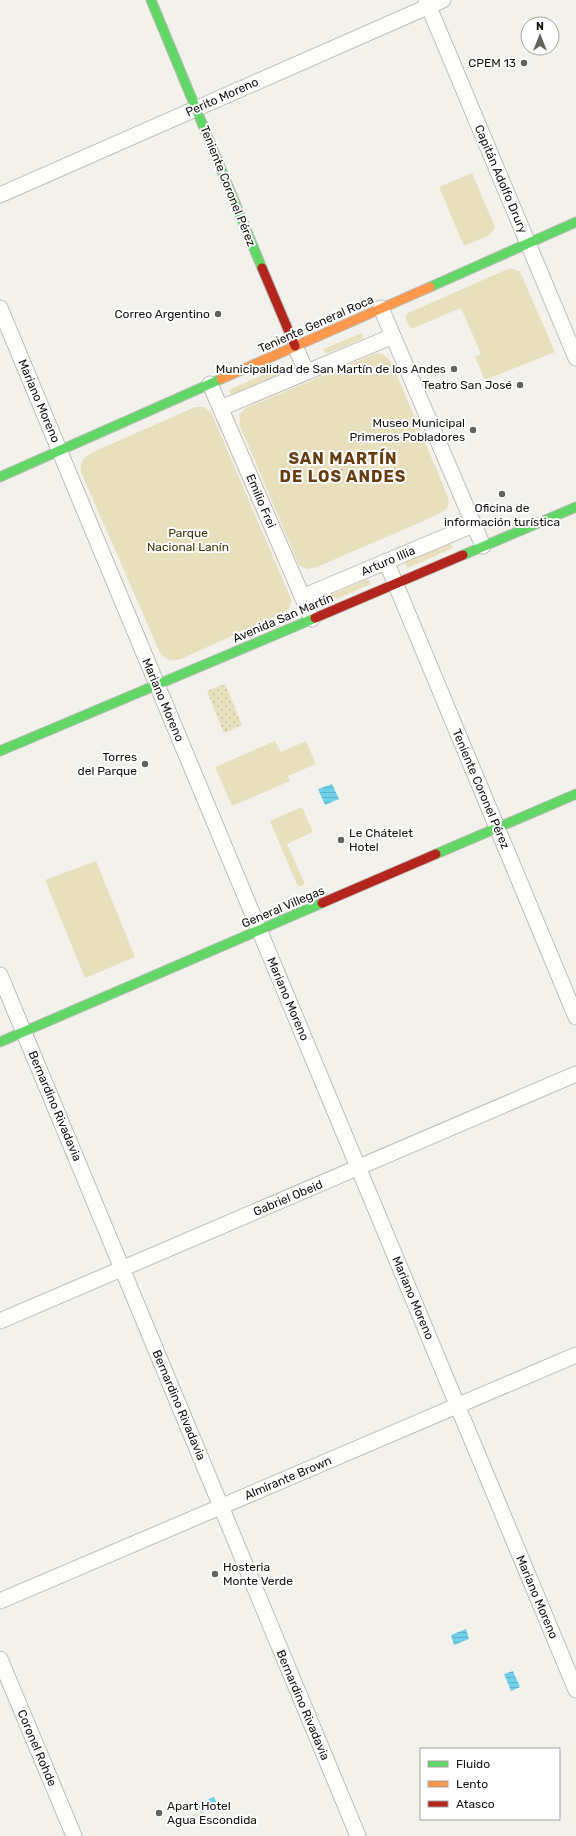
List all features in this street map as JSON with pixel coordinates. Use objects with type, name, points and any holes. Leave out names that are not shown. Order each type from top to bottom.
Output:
[{"type":"main road","name":"Teniente Coronel Pérez","points":[[151,0],[295,346]]},
{"type":"main road","name":"Teniente General Roca","points":[[0,477],[576,222]]},
{"type":"main road","name":"Avenida San Martín","points":[[0,751],[576,507]]},
{"type":"main road","name":"General Villegas","points":[[0,1042],[576,794]]},
{"type":"street","name":"Perito Moreno","points":[[0,195],[428,3],[443,0]]},
{"type":"street","name":"Capitán Adolfo Drury","points":[[428,3],[576,358]]},
{"type":"street","name":"Mariano Moreno","points":[[0,308],[576,1690]]},
{"type":"street","points":[[381,308],[483,546]]},
{"type":"street","points":[[221,408],[306,371],[393,336]]},
{"type":"street","name":"Teniente Coronel Pérez","points":[[295,346],[306,371]]},
{"type":"street","name":"Emilio Frei","points":[[210,384],[312,619]]},
{"type":"street","name":"Arturo Illia","points":[[302,597],[473,525]]},
{"type":"street","name":"Teniente Coronel Pérez","points":[[386,561],[576,1017]]},
{"type":"street","name":"Bernardino Rivadavia","points":[[0,975],[358,1836]]},
{"type":"street","name":"Gabriel Obeid","points":[[0,1322],[576,1074]]},
{"type":"street","name":"Almirante Brown","points":[[0,1601],[576,1355]]},
{"type":"street","name":"Coronel Rohde","points":[[0,1659],[74,1836]]},
{"type":"green space","points":[[472,173],[495,227],[490,235],[464,246],[439,187]]},
{"type":"green space","points":[[510,268],[519,271],[521,274],[555,352],[485,380],[475,357],[481,354],[461,308],[411,329],[405,317],[408,313]]},
{"type":"green space","points":[[362,333],[364,338],[326,354],[323,349]]},
{"type":"green space","points":[[377,353],[387,357],[396,373],[448,497],[448,506],[437,515],[317,567],[307,569],[299,565],[240,426],[239,415],[246,408]]},
{"type":"green space","points":[[274,370],[276,376],[231,395],[229,390]]},
{"type":"green space","name":"Parque Nacional Lanín","points":[[195,407],[204,407],[211,412],[292,601],[289,609],[285,612],[181,659],[170,661],[161,655],[81,472],[81,465],[83,460],[93,452]]},
{"type":"green space","points":[[344,455],[351,458],[354,465],[351,472],[344,475],[337,472],[334,465],[337,458]]},
{"type":"green space","points":[[450,543],[453,548],[407,568],[405,563]]},
{"type":"green space","points":[[368,579],[371,584],[325,604],[323,598]]},
{"type":"green space","points":[[225,684],[242,725],[224,733],[207,691]]},
{"type":"green space","points":[[275,741],[281,752],[306,741],[316,764],[288,776],[290,781],[232,806],[215,767]]},
{"type":"green space","points":[[302,807],[313,832],[287,844],[305,884],[298,887],[270,821]]},
{"type":"green space","points":[[96,861],[135,957],[85,978],[45,880]]},
{"type":"water","points":[[332,784],[339,799],[325,805],[318,789]]},
{"type":"water","points":[[466,1629],[469,1639],[454,1645],[451,1635]]},
{"type":"water","points":[[513,1671],[520,1687],[511,1691],[504,1674]]},
{"type":"water","points":[[214,1797],[218,1805],[201,1813],[197,1804]]},
{"type":"traffic: fast","points":[[151,0],[262,268]]},
{"type":"traffic: fast","points":[[430,287],[576,222]]},
{"type":"traffic: fast","points":[[0,477],[221,379]]},
{"type":"traffic: fast","points":[[463,555],[576,507]]},
{"type":"traffic: fast","points":[[0,751],[315,618]]},
{"type":"traffic: fast","points":[[436,854],[576,794]]},
{"type":"traffic: fast","points":[[0,1042],[322,903]]},
{"type":"traffic: slow","points":[[221,379],[430,287]]},
{"type":"traffic: jam","points":[[262,268],[295,346]]},
{"type":"traffic: jam","points":[[315,618],[463,555]]},
{"type":"traffic: jam","points":[[322,903],[436,854]]},
{"type":"place","name":"CPEM 13","points":[[524,63]]},
{"type":"place","name":"Correo Argentino","points":[[218,314]]},
{"type":"place","name":"Municipalidad de San Martín de los Andes","points":[[454,369]]},
{"type":"place","name":"Teatro San José","points":[[520,385]]},
{"type":"place","name":"Museo Municipal Primeros Pobladores","points":[[473,430]]},
{"type":"place","name":"Oficina de información turística","points":[[502,494]]},
{"type":"place","name":"Torres del Parque","points":[[145,764]]},
{"type":"place","name":"Le Chátelet Hotel","points":[[341,840]]},
{"type":"place","name":"Hosteria Monte Verde","points":[[215,1574]]},
{"type":"place","name":"Apart Hotel Agua Escondida","points":[[159,1813]]},
{"type":"district","name":"SAN MARTÍN DE LOS ANDES","points":[[343,467]]}]
